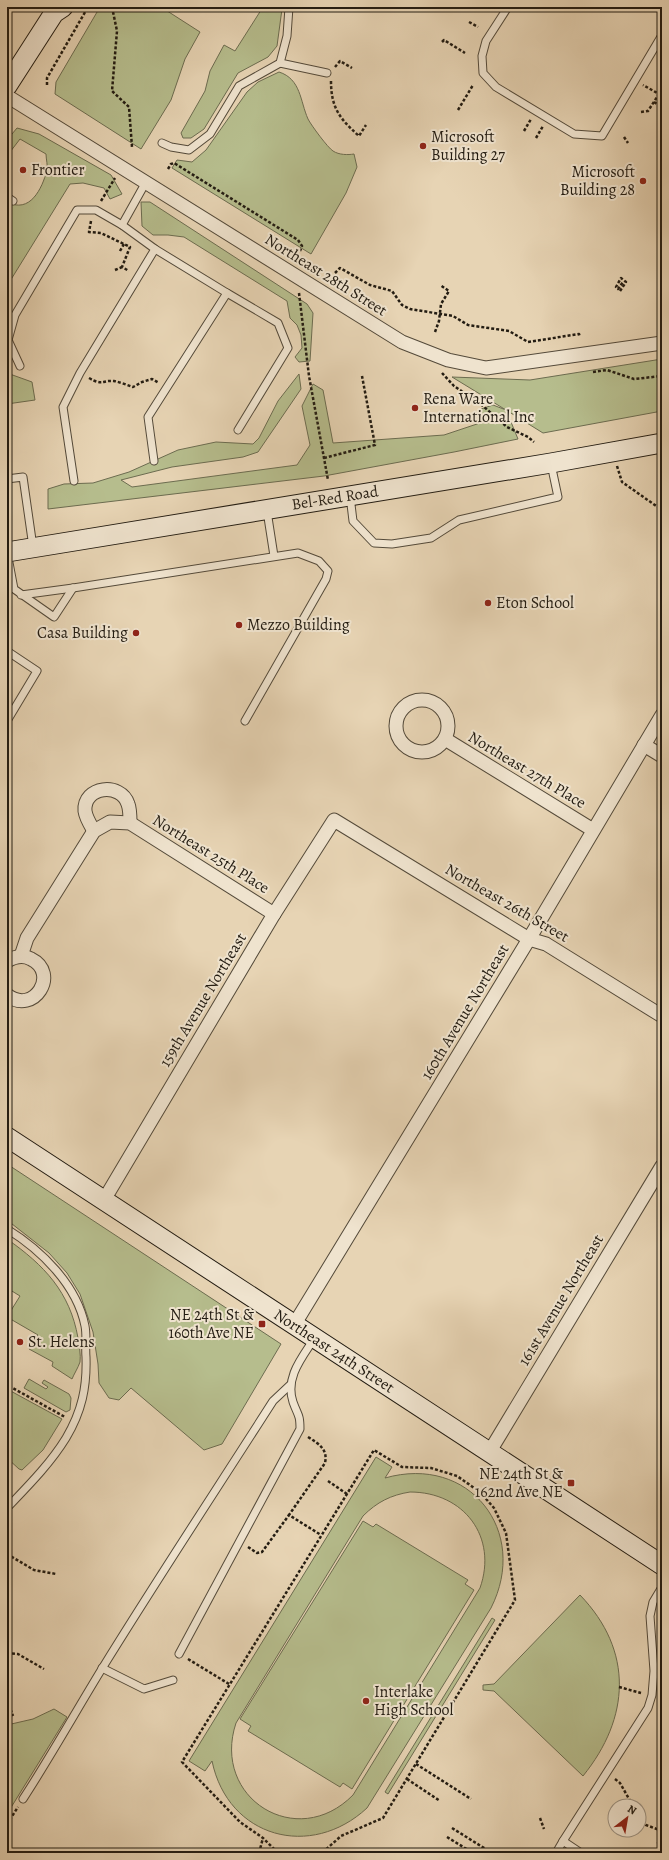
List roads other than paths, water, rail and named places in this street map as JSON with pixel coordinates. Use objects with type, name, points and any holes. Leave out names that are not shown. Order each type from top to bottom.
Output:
[{"type":"main road","points":[[7,86],[57,9]]},
{"type":"main road","name":"Bel-Red Road","points":[[7,552],[551,463],[662,443]]},
{"type":"main road","name":"Northeast 24th Street","points":[[7,1137],[490,1451],[662,1565]]},
{"type":"street","name":"Northeast 28th Street","points":[[7,96],[402,342],[448,360],[486,368],[662,343]]},
{"type":"street","name":"Northeast 27th Place","points":[[417,699],[425,699],[439,705],[444,711],[448,725],[445,739],[434,749],[426,752],[411,750],[400,740],[395,726],[399,712],[410,702],[417,699]]},
{"type":"street","name":"160th Avenue Northeast","points":[[294,1325],[530,939],[662,715]]},
{"type":"street","name":"Northeast 27th Place","points":[[445,739],[593,830]]},
{"type":"street","points":[[644,745],[662,756]]},
{"type":"street","name":"Northeast 25th Place","points":[[130,823],[129,805],[126,799],[116,791],[104,789],[93,794],[86,804],[85,810],[87,819],[94,831],[110,822],[130,823],[274,914]]},
{"type":"street","name":"159th Avenue Northeast","points":[[104,1200],[274,914],[334,820]]},
{"type":"street","name":"Northeast 26th Street","points":[[334,820],[530,939],[546,944],[662,1016]]},
{"type":"street","points":[[21,956],[27,938],[94,831]]},
{"type":"street","points":[[7,962],[14,957],[28,957],[39,965],[44,978],[40,992],[28,1000],[14,1000],[7,995]]},
{"type":"street","name":"161st Avenue Northeast","points":[[490,1451],[662,1166]]},
{"type":"lane","points":[[280,63],[287,36],[289,7]]},
{"type":"lane","points":[[508,7],[486,41],[482,56],[483,73],[496,88],[574,134],[602,136],[662,35]]},
{"type":"lane","points":[[162,143],[171,147],[188,150],[210,134],[239,86],[280,63],[330,73]]},
{"type":"lane","points":[[122,225],[146,182]]},
{"type":"lane","points":[[20,366],[8,340],[15,315],[77,210],[96,210],[122,225],[155,249],[278,324],[288,348],[238,430]]},
{"type":"lane","points":[[74,482],[63,407],[80,373],[155,249]]},
{"type":"lane","points":[[154,461],[148,416],[168,388],[228,293]]},
{"type":"lane","points":[[350,496],[353,521],[374,543],[392,544],[431,538],[459,520],[558,497],[551,463]]},
{"type":"lane","points":[[7,479],[23,477],[33,547]]},
{"type":"lane","points":[[266,510],[274,556]]},
{"type":"lane","points":[[7,552],[14,589],[54,617],[73,588]]},
{"type":"lane","points":[[21,595],[298,553],[319,561],[328,571],[326,579],[245,721]]},
{"type":"lane","points":[[7,651],[37,671],[7,721]]},
{"type":"lane","points":[[7,1229],[21,1238],[44,1257],[72,1291],[85,1326],[86,1366],[84,1397],[67,1436],[58,1451],[7,1508]]},
{"type":"lane","points":[[23,1799],[60,1740],[102,1668],[273,1402],[290,1385],[297,1366],[315,1338]]},
{"type":"lane","points":[[179,1654],[299,1432],[300,1415],[294,1403],[290,1385]]},
{"type":"lane","points":[[556,1853],[648,1708],[652,1695],[654,1672],[650,1616],[653,1602],[662,1587]]},
{"type":"lane","points":[[102,1668],[144,1689],[173,1680]]},
{"type":"lane","points":[[563,1841],[581,1853]]},
{"type":"place","name":"Microsoft Building 27","points":[[423,146]]},
{"type":"place","name":"Frontier","points":[[23,170]]},
{"type":"place","name":"Microsoft Building 28","points":[[643,181]]},
{"type":"place","name":"Rena Ware International Inc","points":[[415,408]]},
{"type":"place","name":"Eton School","points":[[488,603]]},
{"type":"place","name":"Mezzo Building","points":[[239,625]]},
{"type":"place","name":"Casa Building","points":[[136,633]]},
{"type":"place","name":"NE 24th St & 160th Ave NE","points":[[262,1324]]},
{"type":"place","name":"St. Helens","points":[[20,1342]]},
{"type":"place","name":"NE 24th St & 162nd Ave NE","points":[[571,1483]]},
{"type":"place","name":"Interlake High School","points":[[366,1701]]}]
